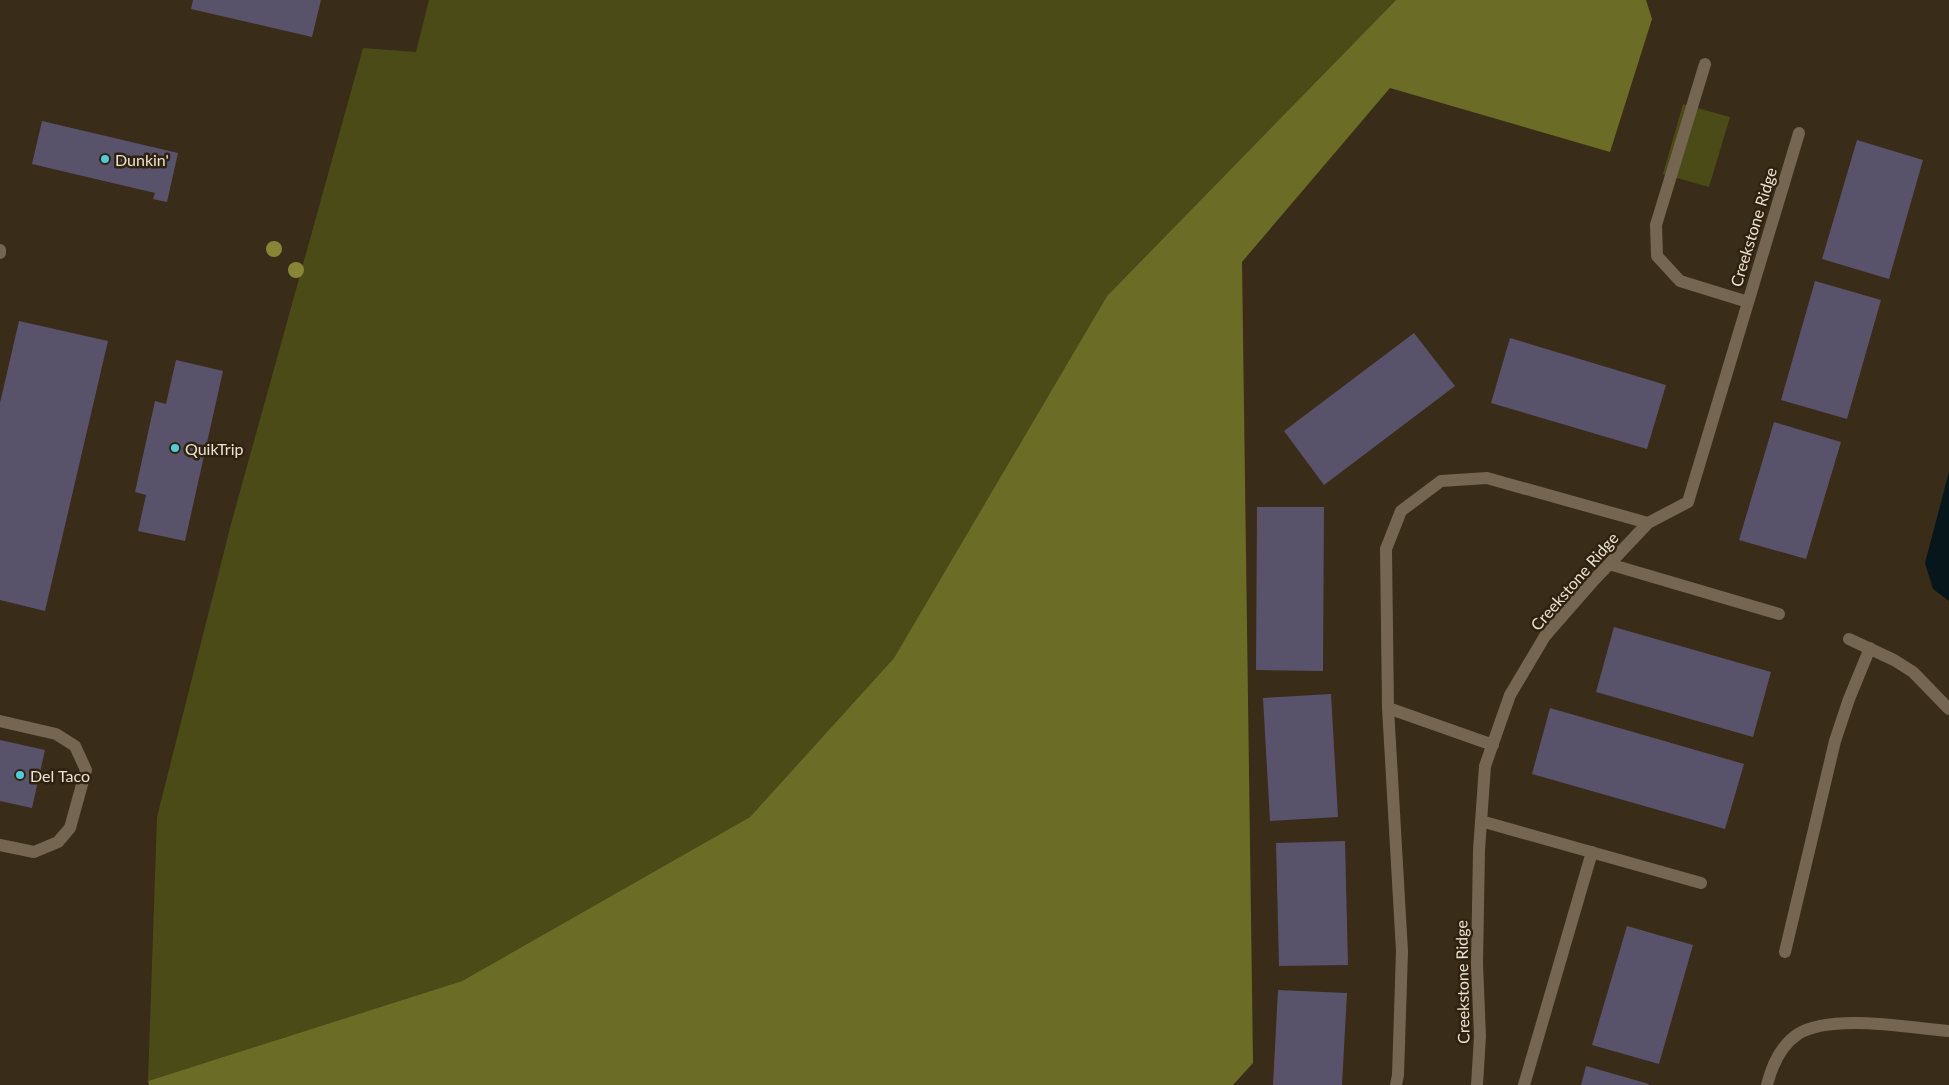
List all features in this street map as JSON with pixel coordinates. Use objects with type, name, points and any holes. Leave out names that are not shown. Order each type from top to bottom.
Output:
[{"type":"street","points":[[1706,64],[1656,226],[1658,256],[1680,282],[1748,302]]},
{"type":"street","name":"Creekstone Ridge","points":[[1477,1085],[1480,1036],[1477,964],[1479,850],[1485,766],[1492,745],[1510,694],[1545,636],[1648,523],[1688,502],[1799,133]]},
{"type":"street","points":[[1396,1085],[1398,1075],[1402,950],[1388,708],[1386,549],[1401,511],[1441,481],[1487,478],[1648,523]]},
{"type":"street","points":[[1609,564],[1779,614]]},
{"type":"street","points":[[1849,639],[1894,660],[1913,672],[1949,709]]},
{"type":"street","points":[[1785,952],[1835,741],[1849,698],[1870,648]]},
{"type":"street","points":[[1388,708],[1492,745]]},
{"type":"street","points":[[0,721],[56,734],[75,746],[86,770],[70,828],[58,842],[34,852],[0,845]]},
{"type":"street","points":[[1481,821],[1701,883]]},
{"type":"street","points":[[1524,1085],[1592,852]]},
{"type":"street","points":[[1767,1085],[1777,1055],[1789,1041],[1811,1029],[1838,1023],[1949,1031]]},
{"type":"shaded area","points":[[429,0],[1396,0],[1107,296],[894,658],[750,817],[462,981],[148,1081],[157,817],[231,524],[363,48],[416,52]]},
{"type":"shaded area","points":[[1396,0],[1646,0],[1652,19],[1610,152],[1390,88],[1242,262],[1253,1063],[1233,1085],[149,1085],[148,1081],[462,981],[750,817],[894,658],[1107,296]]},
{"type":"shaded area","points":[[1683,104],[1730,117],[1709,187],[1663,174]]},
{"type":"shaded area","points":[[1949,472],[1949,601],[1933,589],[1925,563]]},
{"type":"building","points":[[193,0],[321,0],[312,37],[191,9]]},
{"type":"building","name":"Dunkin'","points":[[42,121],[178,153],[167,202],[153,199],[155,193],[32,164]]},
{"type":"building","points":[[1857,140],[1923,160],[1889,279],[1822,259]]},
{"type":"building","points":[[1815,281],[1881,300],[1847,419],[1781,400]]},
{"type":"building","points":[[19,321],[108,341],[45,611],[0,600],[0,403]]},
{"type":"building","points":[[1414,333],[1455,386],[1324,485],[1284,431]]},
{"type":"building","points":[[1510,338],[1666,385],[1647,449],[1491,403]]},
{"type":"building","name":"QuikTrip","points":[[176,360],[223,371],[185,541],[138,531],[146,495],[135,492],[155,401],[166,404]]},
{"type":"building","points":[[1774,422],[1841,442],[1806,559],[1739,540]]},
{"type":"building","points":[[1257,507],[1324,507],[1323,671],[1256,670]]},
{"type":"building","points":[[1614,627],[1771,672],[1753,737],[1596,692]]},
{"type":"building","points":[[1331,694],[1338,817],[1270,821],[1263,698]]},
{"type":"building","points":[[1550,708],[1744,764],[1725,829],[1532,774]]},
{"type":"building","name":"Del Taco","points":[[0,740],[45,750],[32,808],[0,801]]},
{"type":"building","points":[[1345,841],[1348,965],[1279,966],[1276,843]]},
{"type":"building","points":[[1627,926],[1693,945],[1659,1064],[1592,1045]]},
{"type":"building","points":[[1278,990],[1347,993],[1342,1085],[1273,1085]]},
{"type":"building","points":[[1586,1066],[1649,1084],[1649,1085],[1581,1085]]},
{"type":"place","name":"Dunkin'","points":[[105,159]]},
{"type":"place","name":"QuikTrip","points":[[175,448]]},
{"type":"place","name":"Del Taco","points":[[20,775]]}]
